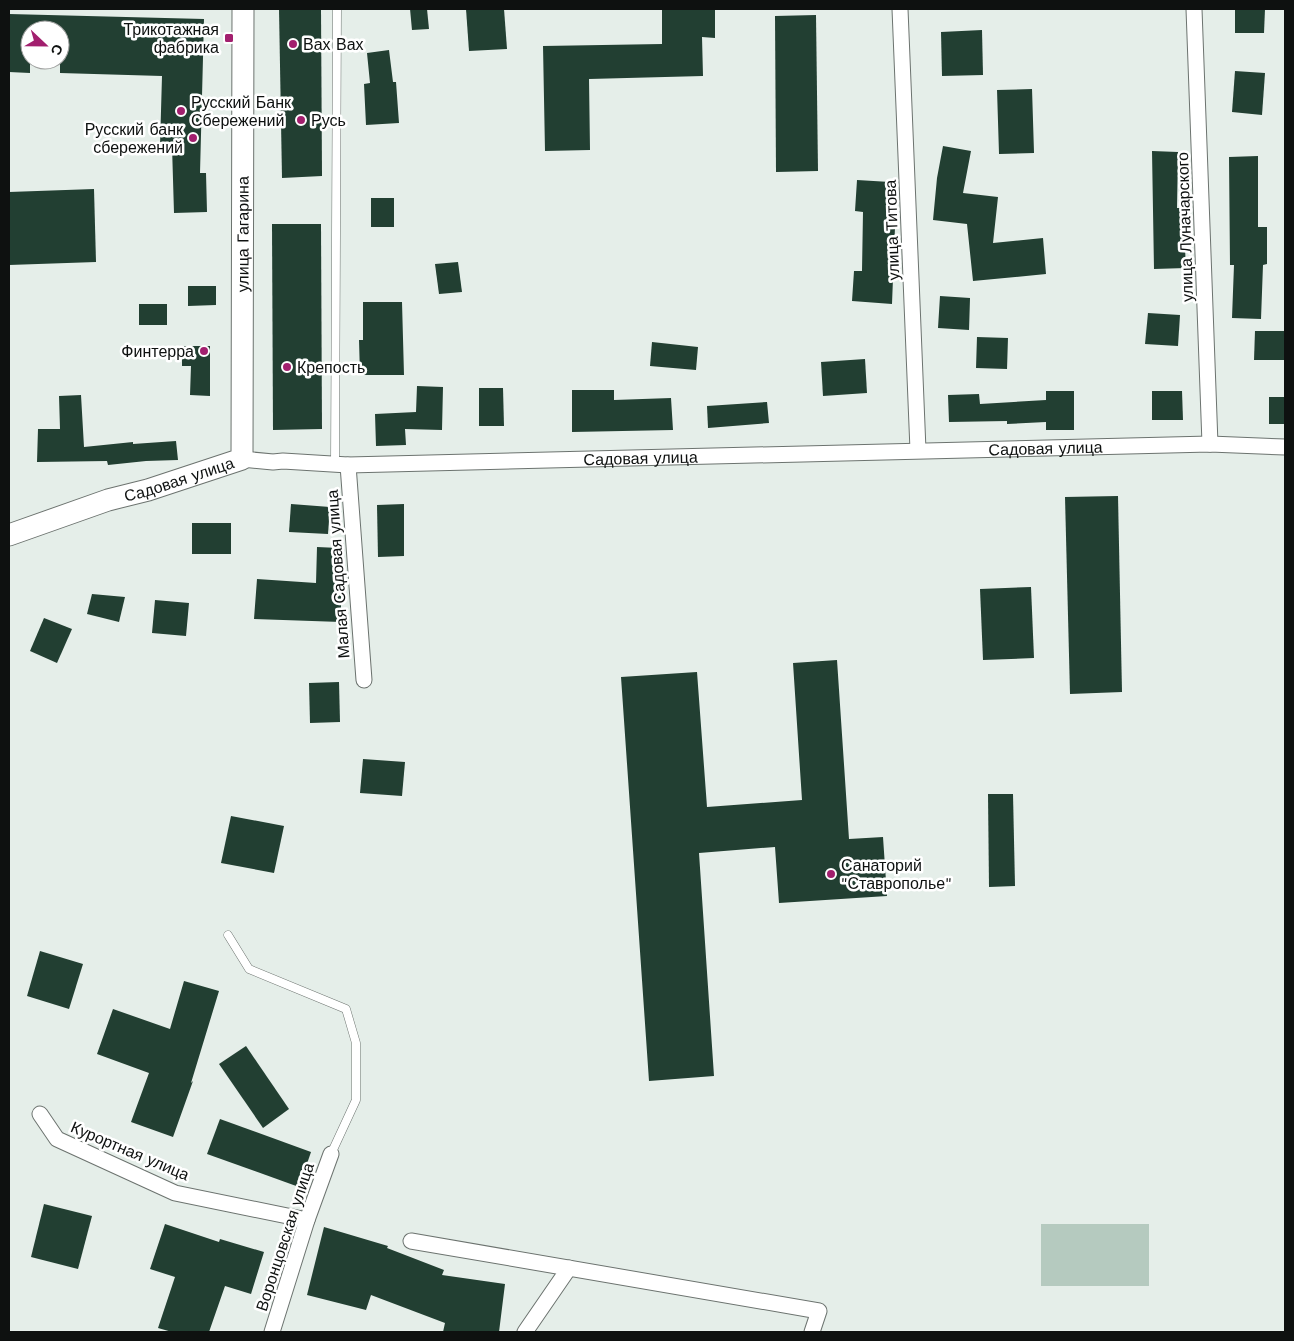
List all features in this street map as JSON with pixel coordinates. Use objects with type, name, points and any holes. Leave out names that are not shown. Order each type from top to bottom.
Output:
[{"type":"street","name":"улица Гагарина","points":[[242,459],[243,9]]},
{"type":"street","name":"улица Титова","points":[[900,9],[918,450]]},
{"type":"street","name":"улица Луначарского","points":[[1194,9],[1210,444]]},
{"type":"street","name":"Садовая улица","points":[[9,535],[108,500],[148,490],[242,459],[342,464],[1210,444],[1285,447]]},
{"type":"street","name":"Малая Садовая улица","points":[[342,464],[364,680]]},
{"type":"street","name":"Курортная улица","points":[[40,1114],[57,1139],[175,1193],[307,1220]]},
{"type":"street","name":"Воронцовская улица","points":[[272,1332],[307,1220],[331,1154]]},
{"type":"street","points":[[411,1241],[819,1311],[812,1332]]},
{"type":"street","points":[[525,1332],[568,1268]]},
{"type":"lane","points":[[337,9],[342,464]]},
{"type":"lane","points":[[228,935],[249,969],[346,1009],[356,1043],[356,1100],[331,1154]]},
{"type":"green space","points":[[1041,1224],[1149,1224],[1149,1286],[1041,1286]]},
{"type":"building","name":"Русь","points":[[279,9],[321,9],[322,176],[282,178]]},
{"type":"building","points":[[410,9],[427,9],[429,29],[412,30]]},
{"type":"building","points":[[466,9],[504,9],[507,49],[469,51]]},
{"type":"building","points":[[662,9],[715,9],[715,38],[702,37],[703,76],[589,79],[590,150],[545,151],[543,46],[662,44]]},
{"type":"building","points":[[1235,9],[1265,9],[1264,33],[1235,33]]},
{"type":"building","points":[[9,14],[204,19],[200,173],[206,173],[207,212],[174,213],[172,146],[160,146],[162,76],[60,73],[60,70],[70,70],[70,20],[20,20],[20,70],[30,70],[30,73],[9,72]]},
{"type":"building","points":[[816,15],[818,171],[776,172],[775,16]]},
{"type":"building","points":[[982,30],[983,75],[942,76],[941,32]]},
{"type":"building","points":[[389,50],[393,82],[396,82],[399,123],[366,125],[364,84],[370,83],[367,53]]},
{"type":"building","points":[[1235,71],[1265,73],[1262,115],[1232,112]]},
{"type":"building","points":[[1032,89],[1034,153],[999,154],[997,90]]},
{"type":"building","points":[[943,146],[971,151],[963,193],[998,197],[993,243],[1043,238],[1046,274],[973,281],[967,224],[933,220],[937,178]]},
{"type":"building","points":[[1152,151],[1178,152],[1177,208],[1183,208],[1186,268],[1154,269]]},
{"type":"building","points":[[1258,156],[1258,227],[1267,227],[1267,264],[1263,265],[1261,319],[1232,318],[1234,265],[1230,265],[1229,157]]},
{"type":"building","points":[[857,180],[890,182],[888,226],[895,227],[892,304],[852,301],[854,271],[862,271],[863,212],[855,211]]},
{"type":"building","points":[[94,189],[96,262],[9,265],[9,192]]},
{"type":"building","points":[[371,198],[394,198],[394,227],[371,227]]},
{"type":"building","points":[[272,224],[321,224],[322,429],[273,430]]},
{"type":"building","points":[[458,262],[462,292],[439,294],[435,264]]},
{"type":"building","points":[[188,286],[216,286],[216,305],[188,306]]},
{"type":"building","points":[[940,296],[970,298],[969,330],[938,328]]},
{"type":"building","points":[[363,302],[402,302],[404,375],[360,375],[359,340],[363,340]]},
{"type":"building","points":[[139,304],[167,304],[167,325],[139,325]]},
{"type":"building","points":[[1148,313],[1180,315],[1178,346],[1145,344]]},
{"type":"building","points":[[1255,331],[1285,331],[1285,360],[1254,360]]},
{"type":"building","points":[[977,337],[1008,338],[1007,369],[976,368]]},
{"type":"building","points":[[652,342],[698,347],[696,370],[650,366]]},
{"type":"building","points":[[182,346],[210,346],[210,396],[190,395],[191,366],[182,366]]},
{"type":"building","points":[[865,359],[867,393],[823,396],[821,362]]},
{"type":"building","points":[[417,386],[443,387],[442,430],[405,429],[406,445],[376,446],[375,414],[416,412]]},
{"type":"building","points":[[479,388],[503,388],[504,426],[479,426]]},
{"type":"building","points":[[572,390],[614,390],[614,400],[671,398],[673,430],[572,432]]},
{"type":"building","points":[[1046,391],[1074,391],[1074,430],[1046,430],[1046,422],[1007,424],[1007,421],[949,422],[948,395],[979,394],[980,404],[1046,400]]},
{"type":"building","points":[[1152,391],[1182,391],[1183,420],[1152,420]]},
{"type":"building","points":[[81,395],[84,447],[133,442],[133,444],[176,441],[178,460],[108,465],[107,461],[37,462],[38,429],[60,429],[59,396]]},
{"type":"building","points":[[1269,397],[1285,397],[1285,424],[1269,424]]},
{"type":"building","points":[[767,402],[769,423],[708,428],[707,406]]},
{"type":"building","points":[[1118,496],[1122,692],[1070,694],[1065,497]]},
{"type":"building","points":[[291,504],[330,507],[328,534],[289,532]]},
{"type":"building","points":[[404,504],[404,556],[378,557],[377,505]]},
{"type":"building","points":[[192,523],[231,523],[231,554],[192,554]]},
{"type":"building","points":[[317,547],[339,548],[338,594],[341,594],[341,622],[254,619],[257,579],[316,583]]},
{"type":"building","points":[[1031,587],[1034,658],[983,660],[980,589]]},
{"type":"building","points":[[92,594],[125,597],[119,622],[87,614]]},
{"type":"building","points":[[155,600],[189,603],[186,636],[152,633]]},
{"type":"building","points":[[44,618],[72,629],[57,663],[30,651]]},
{"type":"building","name":"Санаторий \"Ставрополье\"","points":[[837,660],[849,839],[883,837],[887,896],[779,903],[775,847],[699,853],[714,1076],[649,1081],[621,677],[697,672],[707,807],[802,800],[793,663]]},
{"type":"building","points":[[339,682],[340,722],[310,723],[309,683]]},
{"type":"building","points":[[363,759],[405,762],[402,796],[360,793]]},
{"type":"building","points":[[988,794],[1013,794],[1015,886],[989,887]]},
{"type":"building","points":[[231,816],[284,826],[274,873],[221,863]]},
{"type":"building","points":[[40,951],[83,964],[69,1009],[27,996]]},
{"type":"building","points":[[184,981],[219,991],[191,1083],[193,1081],[173,1137],[131,1122],[149,1073],[97,1054],[113,1009],[170,1029]]},
{"type":"building","points":[[246,1046],[289,1109],[263,1128],[219,1064]]},
{"type":"building","points":[[220,1119],[311,1152],[299,1187],[207,1154]]},
{"type":"building","points":[[44,1204],[92,1216],[78,1269],[31,1257]]},
{"type":"building","points":[[165,1224],[219,1242],[220,1239],[264,1252],[251,1294],[225,1286],[209,1332],[172,1332],[158,1328],[175,1277],[150,1269]]},
{"type":"building","points":[[324,1227],[388,1246],[387,1248],[444,1270],[442,1275],[505,1284],[499,1332],[443,1332],[445,1323],[371,1295],[366,1310],[307,1295]]},
{"type":"place","name":"Трикотажная фабрика","points":[[229,38]]},
{"type":"place","name":"Вах Вах","points":[[293,44]]},
{"type":"place","name":"Русский Банк Сбережений","points":[[181,111]]},
{"type":"place","name":"Русь","points":[[301,120]]},
{"type":"place","name":"Русский банк сбережений","points":[[193,138]]},
{"type":"place","name":"Финтерра","points":[[204,351]]},
{"type":"place","name":"Крепость","points":[[287,367]]},
{"type":"place","name":"Санаторий \"Ставрополье\"","points":[[831,874]]}]
